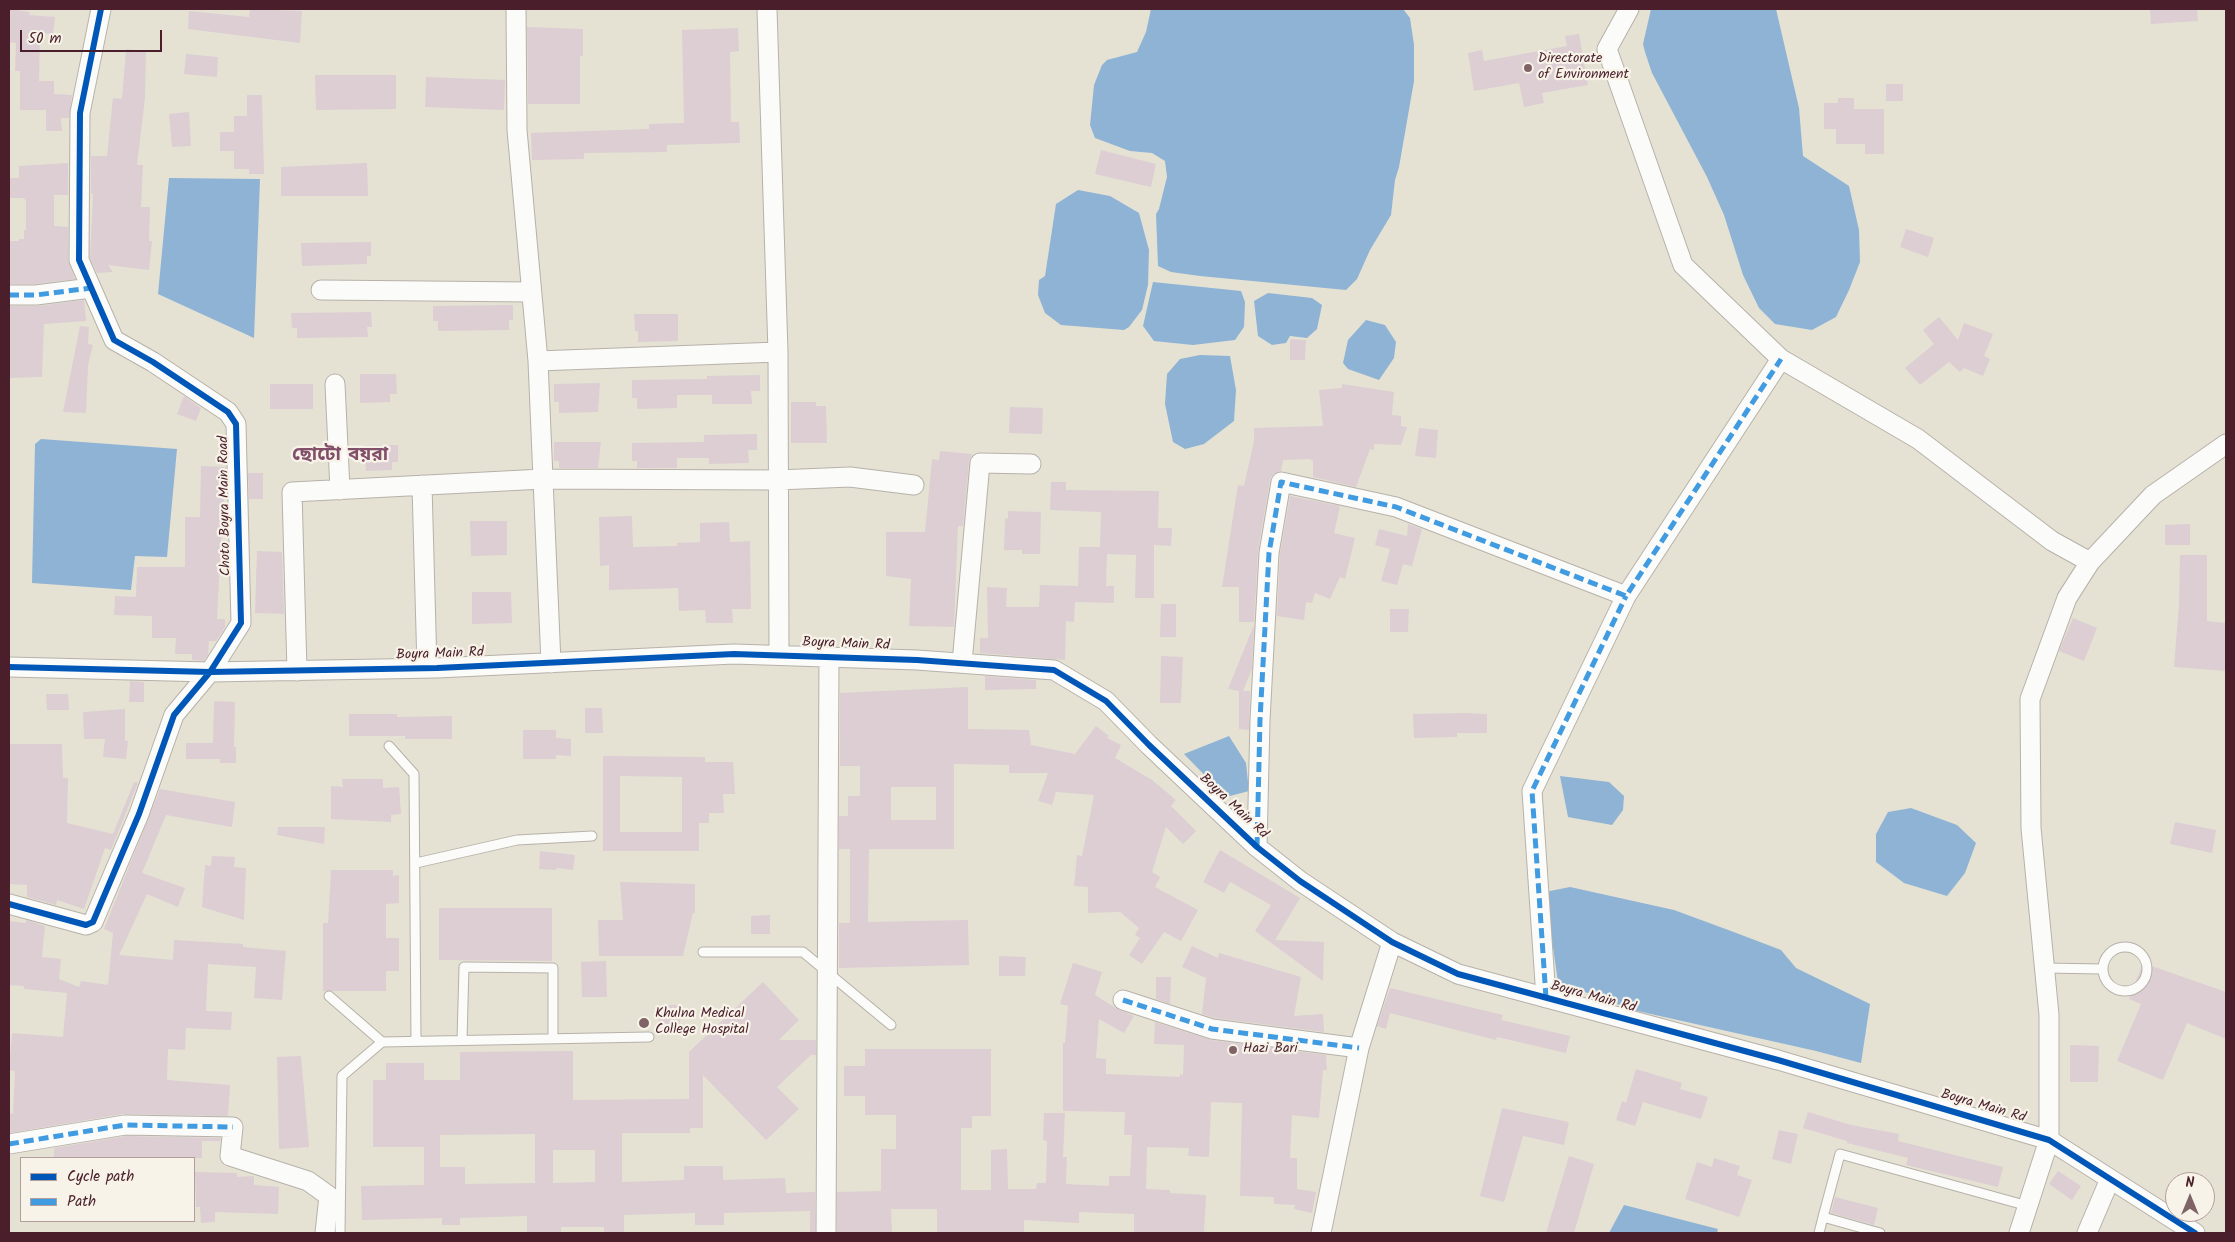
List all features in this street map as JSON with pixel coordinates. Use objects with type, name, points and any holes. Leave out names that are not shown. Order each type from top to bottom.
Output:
[{"type":"street","name":"Choto Boyra Main Road","points":[[9,904],[86,925],[93,922],[139,814],[174,714],[210,672],[241,623],[236,424],[228,412],[153,362],[114,340],[79,260],[80,113],[101,9]]},
{"type":"street","points":[[516,9],[518,130],[538,361],[551,663]]},
{"type":"street","points":[[767,9],[778,352],[779,655]]},
{"type":"street","points":[[1629,9],[1607,50],[1683,266],[1782,359],[1918,439],[2052,541],[2090,562]]},
{"type":"street","points":[[9,295],[36,295],[91,288]]},
{"type":"street","points":[[321,290],[531,292]]},
{"type":"street","points":[[538,361],[778,352]]},
{"type":"street","points":[[1546,998],[1532,791],[1626,596],[1782,359]]},
{"type":"street","points":[[335,384],[340,490]]},
{"type":"street","points":[[2019,1233],[2049,1140],[2049,1015],[2031,828],[2030,699],[2067,598],[2090,562],[2154,495],[2226,444]]},
{"type":"street","points":[[962,663],[980,463],[1031,464]]},
{"type":"street","points":[[297,670],[292,492],[543,479],[777,480],[850,477],[914,485]]},
{"type":"street","points":[[1257,847],[1260,720],[1269,553],[1281,482],[1396,507],[1626,596]]},
{"type":"street","points":[[422,485],[428,668]]},
{"type":"street","name":"Boyra Main Rd","points":[[9,667],[210,672],[428,668],[734,654],[962,663],[1054,670],[1106,701],[1149,745],[1257,847],[1300,880],[1392,942],[1458,974],[1778,1060],[2049,1140],[2195,1233]]},
{"type":"street","points":[[826,1233],[829,657]]},
{"type":"street","points":[[1321,1233],[1359,1048],[1392,942]]},
{"type":"street","points":[[1123,1000],[1212,1029],[1359,1048]]},
{"type":"street","points":[[9,1144],[125,1125],[233,1127],[230,1156],[308,1181],[329,1196],[325,1233]]},
{"type":"street","points":[[2087,1233],[2110,1179]]},
{"type":"lane","points":[[389,746],[414,774],[416,1041]]},
{"type":"lane","points":[[416,863],[517,840],[592,836]]},
{"type":"lane","points":[[2120,948],[2134,949],[2140,953],[2147,966],[2144,980],[2133,990],[2126,992],[2112,988],[2103,976],[2102,969],[2108,956],[2120,948]]},
{"type":"lane","points":[[703,952],[803,952],[892,1025]]},
{"type":"lane","points":[[462,1040],[464,967],[553,968],[553,1039]]},
{"type":"lane","points":[[2045,968],[2102,969]]},
{"type":"lane","points":[[329,996],[382,1042]]},
{"type":"lane","points":[[340,1233],[342,1076],[382,1042],[649,1037]]},
{"type":"lane","points":[[1819,1233],[1840,1154],[2028,1206]]},
{"type":"lane","points":[[1822,1217],[1880,1233]]},
{"type":"water","points":[[1151,9],[1403,9],[1410,18],[1414,45],[1414,81],[1395,180],[1391,215],[1370,250],[1357,279],[1346,290],[1200,276],[1171,272],[1158,266],[1156,214],[1167,177],[1165,161],[1152,153],[1130,151],[1095,138],[1090,125],[1094,85],[1102,65],[1107,60],[1137,52],[1146,32]]},
{"type":"water","points":[[1651,9],[1776,9],[1799,108],[1803,156],[1849,186],[1859,230],[1860,262],[1836,317],[1812,330],[1775,324],[1759,308],[1743,275],[1724,215],[1707,177],[1652,73],[1643,44]]},
{"type":"water","points":[[169,178],[260,179],[254,338],[158,294]]},
{"type":"water","points":[[1078,190],[1110,196],[1139,213],[1149,250],[1148,285],[1142,310],[1129,327],[1124,330],[1061,325],[1045,313],[1038,295],[1039,280],[1045,276],[1056,204]]},
{"type":"water","points":[[1153,282],[1241,291],[1245,302],[1244,327],[1235,340],[1193,345],[1154,341],[1143,326]]},
{"type":"water","points":[[1268,293],[1312,298],[1322,305],[1317,329],[1307,338],[1290,336],[1286,343],[1272,345],[1258,336],[1254,301]]},
{"type":"water","points":[[1366,320],[1385,325],[1396,342],[1394,358],[1379,380],[1348,369],[1343,363],[1348,340]]},
{"type":"water","points":[[1200,355],[1230,356],[1236,390],[1234,421],[1204,444],[1185,449],[1173,442],[1165,404],[1167,374],[1180,359]]},
{"type":"water","points":[[41,439],[177,449],[167,557],[135,556],[131,590],[32,583],[35,444]]},
{"type":"water","points":[[1229,736],[1246,763],[1249,791],[1226,797],[1184,754]]},
{"type":"water","points":[[1560,776],[1609,782],[1624,796],[1623,810],[1612,825],[1568,817]]},
{"type":"water","points":[[1911,808],[1957,825],[1976,843],[1965,873],[1947,896],[1904,883],[1876,862],[1876,834],[1888,812]]},
{"type":"water","points":[[1570,887],[1674,910],[1781,950],[1796,968],[1870,1004],[1861,1063],[1633,1010],[1558,982],[1545,892]]},
{"type":"water","points":[[1624,1205],[1718,1229],[1717,1233],[1609,1233]]},
{"type":"building","points":[[9,9],[30,12],[29,15],[55,17],[53,34],[40,33],[39,81],[54,81],[54,94],[72,95],[69,118],[61,118],[62,131],[46,131],[46,110],[20,110],[20,71],[15,71],[16,43],[9,42]]},
{"type":"building","points":[[250,9],[302,11],[300,43],[188,29],[189,11],[249,17]]},
{"type":"building","points":[[2150,9],[2197,9],[2198,21],[2151,24]]},
{"type":"building","points":[[527,27],[583,29],[583,56],[580,56],[580,104],[528,104]]},
{"type":"building","points":[[738,28],[739,51],[730,52],[731,122],[739,122],[740,143],[667,145],[667,152],[584,153],[584,159],[532,160],[531,133],[649,129],[649,124],[684,123],[682,30]]},
{"type":"building","name":"Directorate of Environment","points":[[1579,34],[1588,85],[1542,93],[1544,103],[1524,107],[1519,83],[1474,91],[1468,53],[1482,50],[1484,61],[1567,46],[1565,36]]},
{"type":"building","points":[[126,49],[146,51],[145,98],[137,165],[143,165],[141,207],[150,207],[149,241],[152,241],[149,270],[108,265],[113,272],[97,273],[90,258],[93,194],[91,194],[91,156],[107,156],[113,98],[122,99]]},
{"type":"building","points":[[186,54],[218,57],[217,77],[184,74]]},
{"type":"building","points":[[315,75],[396,75],[396,109],[316,110]]},
{"type":"building","points":[[426,77],[505,80],[504,110],[425,107]]},
{"type":"building","points":[[1886,84],[1903,84],[1903,101],[1886,101]]},
{"type":"building","points":[[247,95],[262,95],[264,174],[249,174],[249,169],[234,169],[234,151],[220,151],[220,132],[234,132],[234,116],[247,116]]},
{"type":"building","points":[[1838,98],[1854,98],[1854,109],[1884,109],[1884,154],[1865,154],[1865,144],[1836,144],[1836,129],[1824,129],[1824,103],[1838,103]]},
{"type":"building","points":[[189,112],[191,146],[172,147],[169,114]]},
{"type":"building","points":[[1101,150],[1156,164],[1151,187],[1095,174]]},
{"type":"building","points":[[68,163],[68,195],[54,195],[54,226],[68,227],[68,260],[75,279],[35,284],[9,284],[9,241],[24,239],[24,230],[26,230],[26,201],[24,198],[9,198],[9,178],[19,178],[19,166]]},
{"type":"building","points":[[367,163],[368,196],[281,196],[281,167]]},
{"type":"building","points":[[1906,229],[1934,238],[1928,257],[1900,247]]},
{"type":"building","points":[[371,242],[371,256],[367,256],[367,264],[302,266],[301,243]]},
{"type":"building","points":[[84,300],[86,321],[44,324],[42,377],[9,378],[9,306],[37,306]]},
{"type":"building","points":[[513,305],[513,320],[509,320],[509,330],[438,331],[438,321],[433,321],[433,306]]},
{"type":"building","points":[[371,312],[372,327],[367,327],[368,337],[297,338],[297,328],[292,328],[291,313]]},
{"type":"building","points":[[634,314],[678,314],[678,341],[638,342],[638,331],[635,331]]},
{"type":"building","points":[[1939,317],[1958,340],[1964,323],[1993,334],[1984,356],[1990,359],[1983,376],[1964,368],[1960,372],[1949,362],[1920,385],[1905,368],[1934,344],[1923,330]]},
{"type":"building","points":[[80,326],[89,327],[88,344],[93,345],[88,365],[86,413],[63,412]]},
{"type":"building","points":[[1290,339],[1306,340],[1305,360],[1290,360]]},
{"type":"building","points":[[360,374],[396,374],[397,394],[390,394],[390,402],[360,403]]},
{"type":"building","points":[[760,375],[760,391],[751,391],[752,404],[712,404],[712,395],[677,395],[677,408],[637,409],[637,398],[632,398],[632,380],[707,379],[707,376]]},
{"type":"building","points":[[600,383],[598,412],[559,413],[559,402],[554,402],[554,384]]},
{"type":"building","points":[[270,384],[313,384],[313,409],[270,409]]},
{"type":"building","points":[[1342,384],[1394,392],[1392,415],[1401,416],[1401,426],[1407,427],[1401,445],[1374,444],[1374,450],[1370,449],[1356,487],[1313,477],[1313,461],[1310,459],[1283,460],[1281,471],[1273,474],[1270,480],[1258,551],[1254,622],[1239,622],[1239,587],[1222,587],[1238,485],[1244,486],[1254,441],[1254,428],[1323,426],[1319,390],[1342,388]]},
{"type":"building","points":[[184,396],[201,408],[196,421],[177,414]]},
{"type":"building","points":[[791,402],[816,402],[816,406],[826,406],[827,443],[791,443]]},
{"type":"building","points":[[1010,407],[1043,408],[1042,434],[1009,433]]},
{"type":"building","points":[[1419,428],[1438,430],[1436,458],[1415,456]]},
{"type":"building","points":[[757,434],[757,450],[748,450],[749,463],[709,464],[709,458],[677,458],[677,468],[637,468],[637,461],[632,461],[632,443],[704,442],[704,435]]},
{"type":"building","points":[[554,442],[601,442],[598,468],[559,468],[559,461],[554,461]]},
{"type":"building","points":[[365,445],[398,445],[398,462],[392,462],[392,470],[366,471]]},
{"type":"building","points":[[940,451],[972,454],[969,462],[963,526],[958,526],[954,627],[909,626],[911,579],[886,576],[886,532],[925,532],[932,459],[939,460]]},
{"type":"building","points":[[201,466],[226,467],[227,498],[224,498],[217,619],[225,619],[225,627],[216,641],[209,641],[208,655],[204,661],[192,660],[192,654],[175,654],[176,638],[152,638],[152,616],[114,615],[115,596],[136,597],[137,567],[185,567],[185,517],[200,517]]},
{"type":"building","points":[[248,473],[263,473],[263,499],[249,499]]},
{"type":"building","points":[[1051,482],[1066,482],[1066,490],[1159,491],[1158,528],[1172,528],[1171,546],[1154,545],[1154,598],[1135,598],[1136,555],[1107,554],[1106,586],[1114,586],[1114,603],[1075,602],[1074,622],[1066,621],[1065,660],[980,653],[980,638],[988,638],[987,587],[1007,588],[1006,607],[1039,607],[1040,585],[1078,586],[1079,547],[1100,547],[1101,512],[1050,510]]},
{"type":"building","points":[[1290,496],[1340,506],[1334,533],[1355,538],[1345,579],[1340,577],[1330,599],[1315,593],[1312,603],[1306,602],[1304,620],[1277,616],[1280,554]]},
{"type":"building","points":[[1008,511],[1041,512],[1040,554],[1022,554],[1022,550],[1004,550],[1005,518],[1008,519]]},
{"type":"building","points":[[632,516],[633,547],[677,546],[677,543],[700,542],[700,523],[729,522],[730,542],[750,541],[751,609],[732,609],[733,623],[706,623],[705,610],[679,611],[678,588],[609,590],[609,565],[600,566],[599,517]]},
{"type":"building","points":[[470,521],[507,521],[507,555],[471,556]]},
{"type":"building","points":[[1408,524],[1422,529],[1412,566],[1403,564],[1397,585],[1381,581],[1390,549],[1375,545],[1379,529],[1407,536]]},
{"type":"building","points":[[2190,524],[2190,545],[2165,545],[2165,525]]},
{"type":"building","points":[[257,551],[282,552],[284,614],[255,613]]},
{"type":"building","points":[[2180,555],[2207,555],[2207,621],[2226,623],[2226,671],[2174,667],[2179,604]]},
{"type":"building","points":[[472,592],[511,592],[512,623],[472,624]]},
{"type":"building","points":[[1161,604],[1176,604],[1176,637],[1160,637]]},
{"type":"building","points":[[1390,609],[1409,609],[1408,632],[1390,632]]},
{"type":"building","points":[[2073,618],[2097,628],[2084,661],[2059,651]]},
{"type":"building","points":[[1254,625],[1252,669],[1243,691],[1250,691],[1249,730],[1239,729],[1239,691],[1228,689]]},
{"type":"building","points":[[1161,656],[1183,657],[1181,703],[1160,703]]},
{"type":"building","points":[[985,676],[1036,680],[1036,689],[985,690]]},
{"type":"building","points":[[130,681],[144,682],[144,702],[129,702]]},
{"type":"building","points":[[968,687],[968,729],[1029,730],[1031,745],[1075,754],[1096,726],[1109,736],[1107,738],[1121,745],[1115,758],[1152,780],[1176,800],[1171,806],[1196,831],[1183,844],[1166,827],[1152,872],[1160,877],[1155,887],[1198,910],[1181,941],[1164,932],[1142,964],[1129,955],[1140,938],[1135,935],[1139,928],[1120,912],[1088,913],[1088,887],[1074,886],[1077,855],[1082,856],[1094,795],[1056,792],[1052,805],[1038,801],[1048,773],[1009,773],[1009,765],[954,764],[954,849],[869,849],[868,922],[968,920],[969,965],[839,968],[839,923],[850,923],[850,849],[839,849],[839,816],[848,816],[848,796],[860,796],[860,766],[840,766],[840,693]],"holes":[[[891,787],[936,787],[936,820],[891,820]]]},
{"type":"building","points":[[46,694],[68,694],[69,710],[47,710]]},
{"type":"building","points":[[214,701],[235,702],[234,747],[236,747],[236,763],[220,763],[220,759],[186,759],[186,743],[213,743]]},
{"type":"building","points":[[585,708],[602,708],[603,733],[585,733]]},
{"type":"building","points":[[125,709],[125,741],[128,741],[126,759],[103,757],[105,739],[84,739],[83,712]]},
{"type":"building","points":[[349,714],[397,714],[397,717],[452,716],[452,739],[405,739],[405,736],[349,736]]},
{"type":"building","points":[[1413,714],[1487,714],[1487,733],[1457,733],[1457,737],[1414,738]]},
{"type":"building","points":[[523,730],[556,730],[556,738],[571,739],[571,756],[556,755],[556,759],[523,759]]},
{"type":"building","points":[[9,744],[62,744],[63,778],[68,778],[67,823],[113,834],[134,782],[138,783],[111,850],[105,848],[84,909],[57,900],[56,905],[27,897],[27,885],[9,884]]},
{"type":"building","points":[[603,756],[705,757],[705,762],[733,762],[735,794],[723,794],[724,813],[709,813],[709,823],[699,823],[699,851],[603,851]],"holes":[[[620,776],[682,777],[682,832],[620,832]]]},
{"type":"building","points":[[342,779],[383,779],[383,788],[399,787],[401,814],[391,815],[391,822],[331,819],[331,786],[343,787]]},
{"type":"building","points":[[160,789],[235,802],[232,827],[166,815],[142,873],[185,888],[178,907],[147,894],[119,955],[173,960],[174,940],[243,944],[243,947],[286,951],[282,1000],[254,998],[256,967],[208,964],[206,1011],[232,1012],[231,1030],[186,1028],[185,1050],[168,1049],[167,1080],[230,1085],[228,1116],[123,1114],[9,1133],[9,1113],[13,1114],[15,1071],[9,1070],[12,1033],[63,1037],[67,993],[24,989],[24,986],[9,985],[9,921],[26,923],[26,920],[45,926],[42,957],[61,959],[59,979],[79,987],[81,981],[108,985],[113,933],[104,929]]},
{"type":"building","points":[[2175,822],[2216,830],[2212,853],[2170,844]]},
{"type":"building","points":[[278,827],[325,827],[324,844],[277,835]]},
{"type":"building","points":[[1220,850],[1300,898],[1275,940],[1324,942],[1323,981],[1255,931],[1271,905],[1230,882],[1224,893],[1203,882]]},
{"type":"building","points":[[540,851],[575,855],[573,870],[557,868],[556,870],[539,869]]},
{"type":"building","points":[[212,856],[235,857],[234,867],[246,868],[244,920],[202,907],[205,865],[211,866]]},
{"type":"building","points":[[331,870],[393,870],[393,876],[399,875],[399,903],[386,904],[386,938],[399,938],[399,971],[386,971],[386,991],[323,991],[323,923],[328,923]]},
{"type":"building","points":[[620,882],[695,884],[695,913],[693,913],[683,956],[599,956],[598,920],[623,920]]},
{"type":"building","points":[[439,908],[552,908],[552,961],[439,960]]},
{"type":"building","points":[[770,915],[770,934],[751,934],[751,916]]},
{"type":"building","points":[[1192,946],[1218,958],[1219,953],[1301,977],[1294,1016],[1323,1014],[1324,1032],[1214,1018],[1202,1014],[1206,978],[1182,967]]},
{"type":"building","points":[[999,956],[1026,957],[1025,976],[999,976]]},
{"type":"building","points":[[606,961],[607,997],[582,997],[581,962]]},
{"type":"building","points":[[1073,963],[1102,972],[1095,995],[1119,1010],[1134,1016],[1124,1033],[1099,1019],[1096,1058],[1106,1059],[1106,1074],[1180,1077],[1180,1074],[1183,1075],[1184,1045],[1154,1044],[1155,1022],[1211,1040],[1326,1055],[1327,1070],[1323,1070],[1319,1118],[1292,1115],[1290,1158],[1297,1158],[1297,1189],[1316,1192],[1312,1213],[1294,1209],[1295,1205],[1274,1204],[1274,1197],[1240,1196],[1242,1103],[1211,1102],[1209,1157],[1188,1156],[1189,1148],[1147,1147],[1146,1189],[1170,1190],[1170,1193],[1206,1195],[1204,1233],[1134,1233],[1134,1214],[1079,1212],[1079,1223],[1024,1220],[1024,1233],[937,1233],[937,1209],[891,1209],[892,1233],[837,1233],[837,1192],[881,1191],[881,1149],[896,1149],[896,1115],[865,1115],[865,1096],[844,1096],[844,1066],[865,1066],[865,1049],[991,1049],[991,1116],[972,1116],[972,1128],[961,1128],[961,1190],[991,1190],[991,1150],[1007,1149],[1008,1189],[1036,1189],[1037,1183],[1046,1183],[1047,1141],[1043,1140],[1044,1113],[1065,1113],[1063,1157],[1067,1157],[1066,1184],[1109,1186],[1109,1176],[1130,1176],[1132,1135],[1124,1135],[1125,1112],[1063,1111],[1063,1043],[1065,1043],[1068,1006],[1060,1004]]},
{"type":"building","points":[[2143,963],[2226,992],[2226,1039],[2187,1023],[2163,1080],[2117,1061],[2141,1004],[2129,999]]},
{"type":"building","points":[[1156,977],[1171,977],[1170,1004],[1156,999]]},
{"type":"building","points":[[763,982],[799,1020],[779,1040],[816,1040],[816,1055],[811,1055],[777,1087],[799,1109],[766,1140],[703,1075],[703,1128],[690,1128],[690,1133],[622,1133],[622,1182],[684,1180],[684,1166],[723,1166],[723,1180],[785,1178],[786,1193],[815,1192],[815,1233],[810,1233],[810,1211],[724,1213],[724,1225],[695,1225],[695,1213],[624,1215],[624,1233],[604,1233],[604,1227],[561,1227],[561,1233],[527,1233],[527,1216],[460,1218],[460,1225],[442,1225],[442,1218],[362,1220],[361,1186],[424,1185],[424,1147],[373,1147],[373,1080],[386,1080],[386,1063],[424,1063],[424,1080],[460,1080],[460,1052],[573,1051],[573,1100],[689,1099],[689,1052]],"holes":[[[535,1134],[535,1183],[465,1184],[465,1167],[440,1167],[440,1135]],[[553,1150],[595,1150],[595,1182],[553,1183]]]},
{"type":"building","points":[[1390,988],[1503,1015],[1501,1020],[1570,1036],[1566,1053],[1497,1037],[1496,1040],[1390,1013],[1386,1029],[1377,1026]]},
{"type":"building","points":[[659,1005],[680,1005],[680,1024],[659,1024]]},
{"type":"building","points":[[2070,1045],[2099,1046],[2098,1082],[2070,1082]]},
{"type":"building","points":[[301,1056],[309,1147],[279,1149],[277,1057]]},
{"type":"building","points":[[1636,1069],[1682,1083],[1680,1089],[1708,1097],[1701,1119],[1643,1102],[1635,1126],[1616,1120],[1622,1101],[1626,1103]]},
{"type":"building","points":[[1502,1108],[1569,1122],[1564,1145],[1523,1136],[1504,1202],[1480,1196]]},
{"type":"building","points":[[1808,1112],[1851,1125],[1899,1134],[1898,1141],[2003,1167],[1998,1187],[1906,1165],[1908,1158],[1847,1143],[1847,1141],[1803,1128]]},
{"type":"building","points":[[1779,1130],[1798,1134],[1791,1164],[1772,1159]]},
{"type":"building","points":[[126,1136],[221,1138],[220,1141],[202,1141],[202,1158],[54,1157],[54,1148]]},
{"type":"building","points":[[1569,1156],[1594,1164],[1574,1233],[1546,1233]]},
{"type":"building","points":[[1714,1158],[1740,1166],[1737,1175],[1752,1180],[1739,1217],[1685,1199],[1697,1162],[1712,1167]]},
{"type":"building","points":[[2058,1171],[2081,1186],[2072,1200],[2049,1184]]},
{"type":"building","points":[[195,1172],[237,1173],[237,1177],[254,1176],[254,1185],[279,1187],[278,1214],[215,1212],[215,1222],[201,1223],[200,1207],[196,1207]]},
{"type":"building","points":[[1835,1197],[1878,1208],[1874,1225],[1831,1213]]},
{"type":"marked path","points":[[9,295],[36,295],[91,288]]},
{"type":"marked path","points":[[1257,847],[1260,720],[1269,553],[1281,482],[1396,507],[1626,596],[1781,359]]},
{"type":"marked path","points":[[1546,998],[1532,791],[1626,596]]},
{"type":"marked path","points":[[1123,1000],[1212,1029],[1359,1048]]},
{"type":"marked path","points":[[9,1144],[125,1125],[233,1127]]},
{"type":"cycle path","points":[[9,904],[86,925],[93,922],[139,814],[174,715],[210,672],[241,623],[236,424],[228,412],[153,362],[114,340],[79,260],[80,113],[101,9]]},
{"type":"cycle path","points":[[9,667],[210,672],[437,668],[734,654],[917,660],[1054,670],[1106,701],[1149,745],[1257,847],[1300,881],[1392,942],[1458,974],[1778,1060],[2049,1140],[2195,1233]]},
{"type":"place","name":"Directorate of Environment","points":[[1528,68]]},
{"type":"place","name":"Khulna Medical College Hospital","points":[[644,1023]]},
{"type":"place","name":"Hazi Bari","points":[[1233,1050]]},
{"type":"district","name":"ছোটো বয়রা","points":[[340,457]]}]
